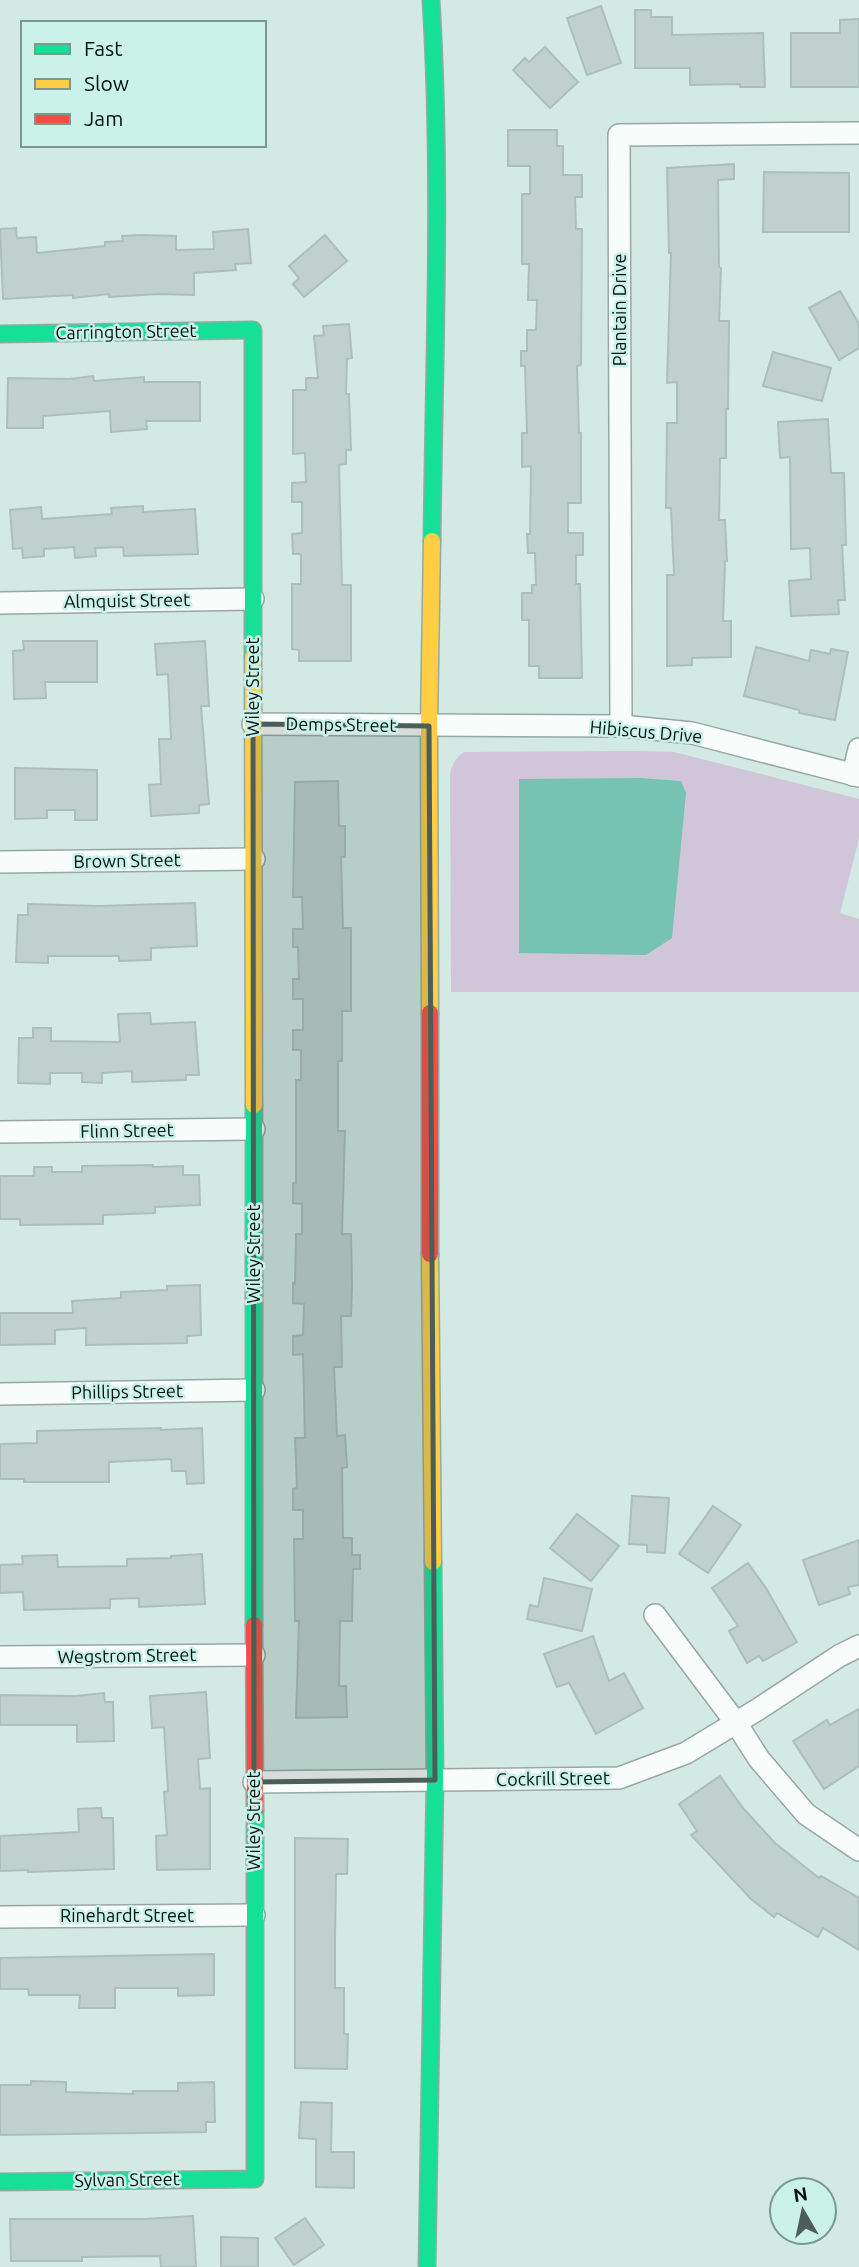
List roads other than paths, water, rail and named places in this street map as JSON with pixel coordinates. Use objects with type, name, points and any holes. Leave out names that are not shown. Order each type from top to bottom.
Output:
[{"type":"street","points":[[427,2267],[435,1780],[429,726],[437,190],[436,83],[431,0]]},
{"type":"street","name":"Plantain Drive","points":[[621,726],[619,135],[859,133]]},
{"type":"street","name":"Carrington Street","points":[[0,334],[253,330]]},
{"type":"street","name":"Wiley Street","points":[[253,330],[255,2179]]},
{"type":"street","name":"Almquist Street","points":[[0,603],[253,599]]},
{"type":"street","name":"Demps Street","points":[[253,724],[429,726]]},
{"type":"street","name":"Hibiscus Drive","points":[[429,726],[621,726],[692,733],[856,775]]},
{"type":"street","points":[[856,775],[859,748]]},
{"type":"street","name":"Brown Street","points":[[0,862],[254,859]]},
{"type":"street","name":"Flinn Street","points":[[0,1132],[254,1129]]},
{"type":"street","name":"Phillips Street","points":[[0,1394],[254,1390]]},
{"type":"street","points":[[655,1615],[736,1723],[759,1759],[806,1814],[859,1850]]},
{"type":"street","name":"Cockrill Street","points":[[254,1782],[619,1778],[687,1753],[859,1646]]},
{"type":"street","name":"Wegstrom Street","points":[[0,1657],[254,1655]]},
{"type":"street","name":"Rinehardt Street","points":[[0,1917],[254,1915]]},
{"type":"street","name":"Sylvan Street","points":[[0,2182],[255,2179]]}]
